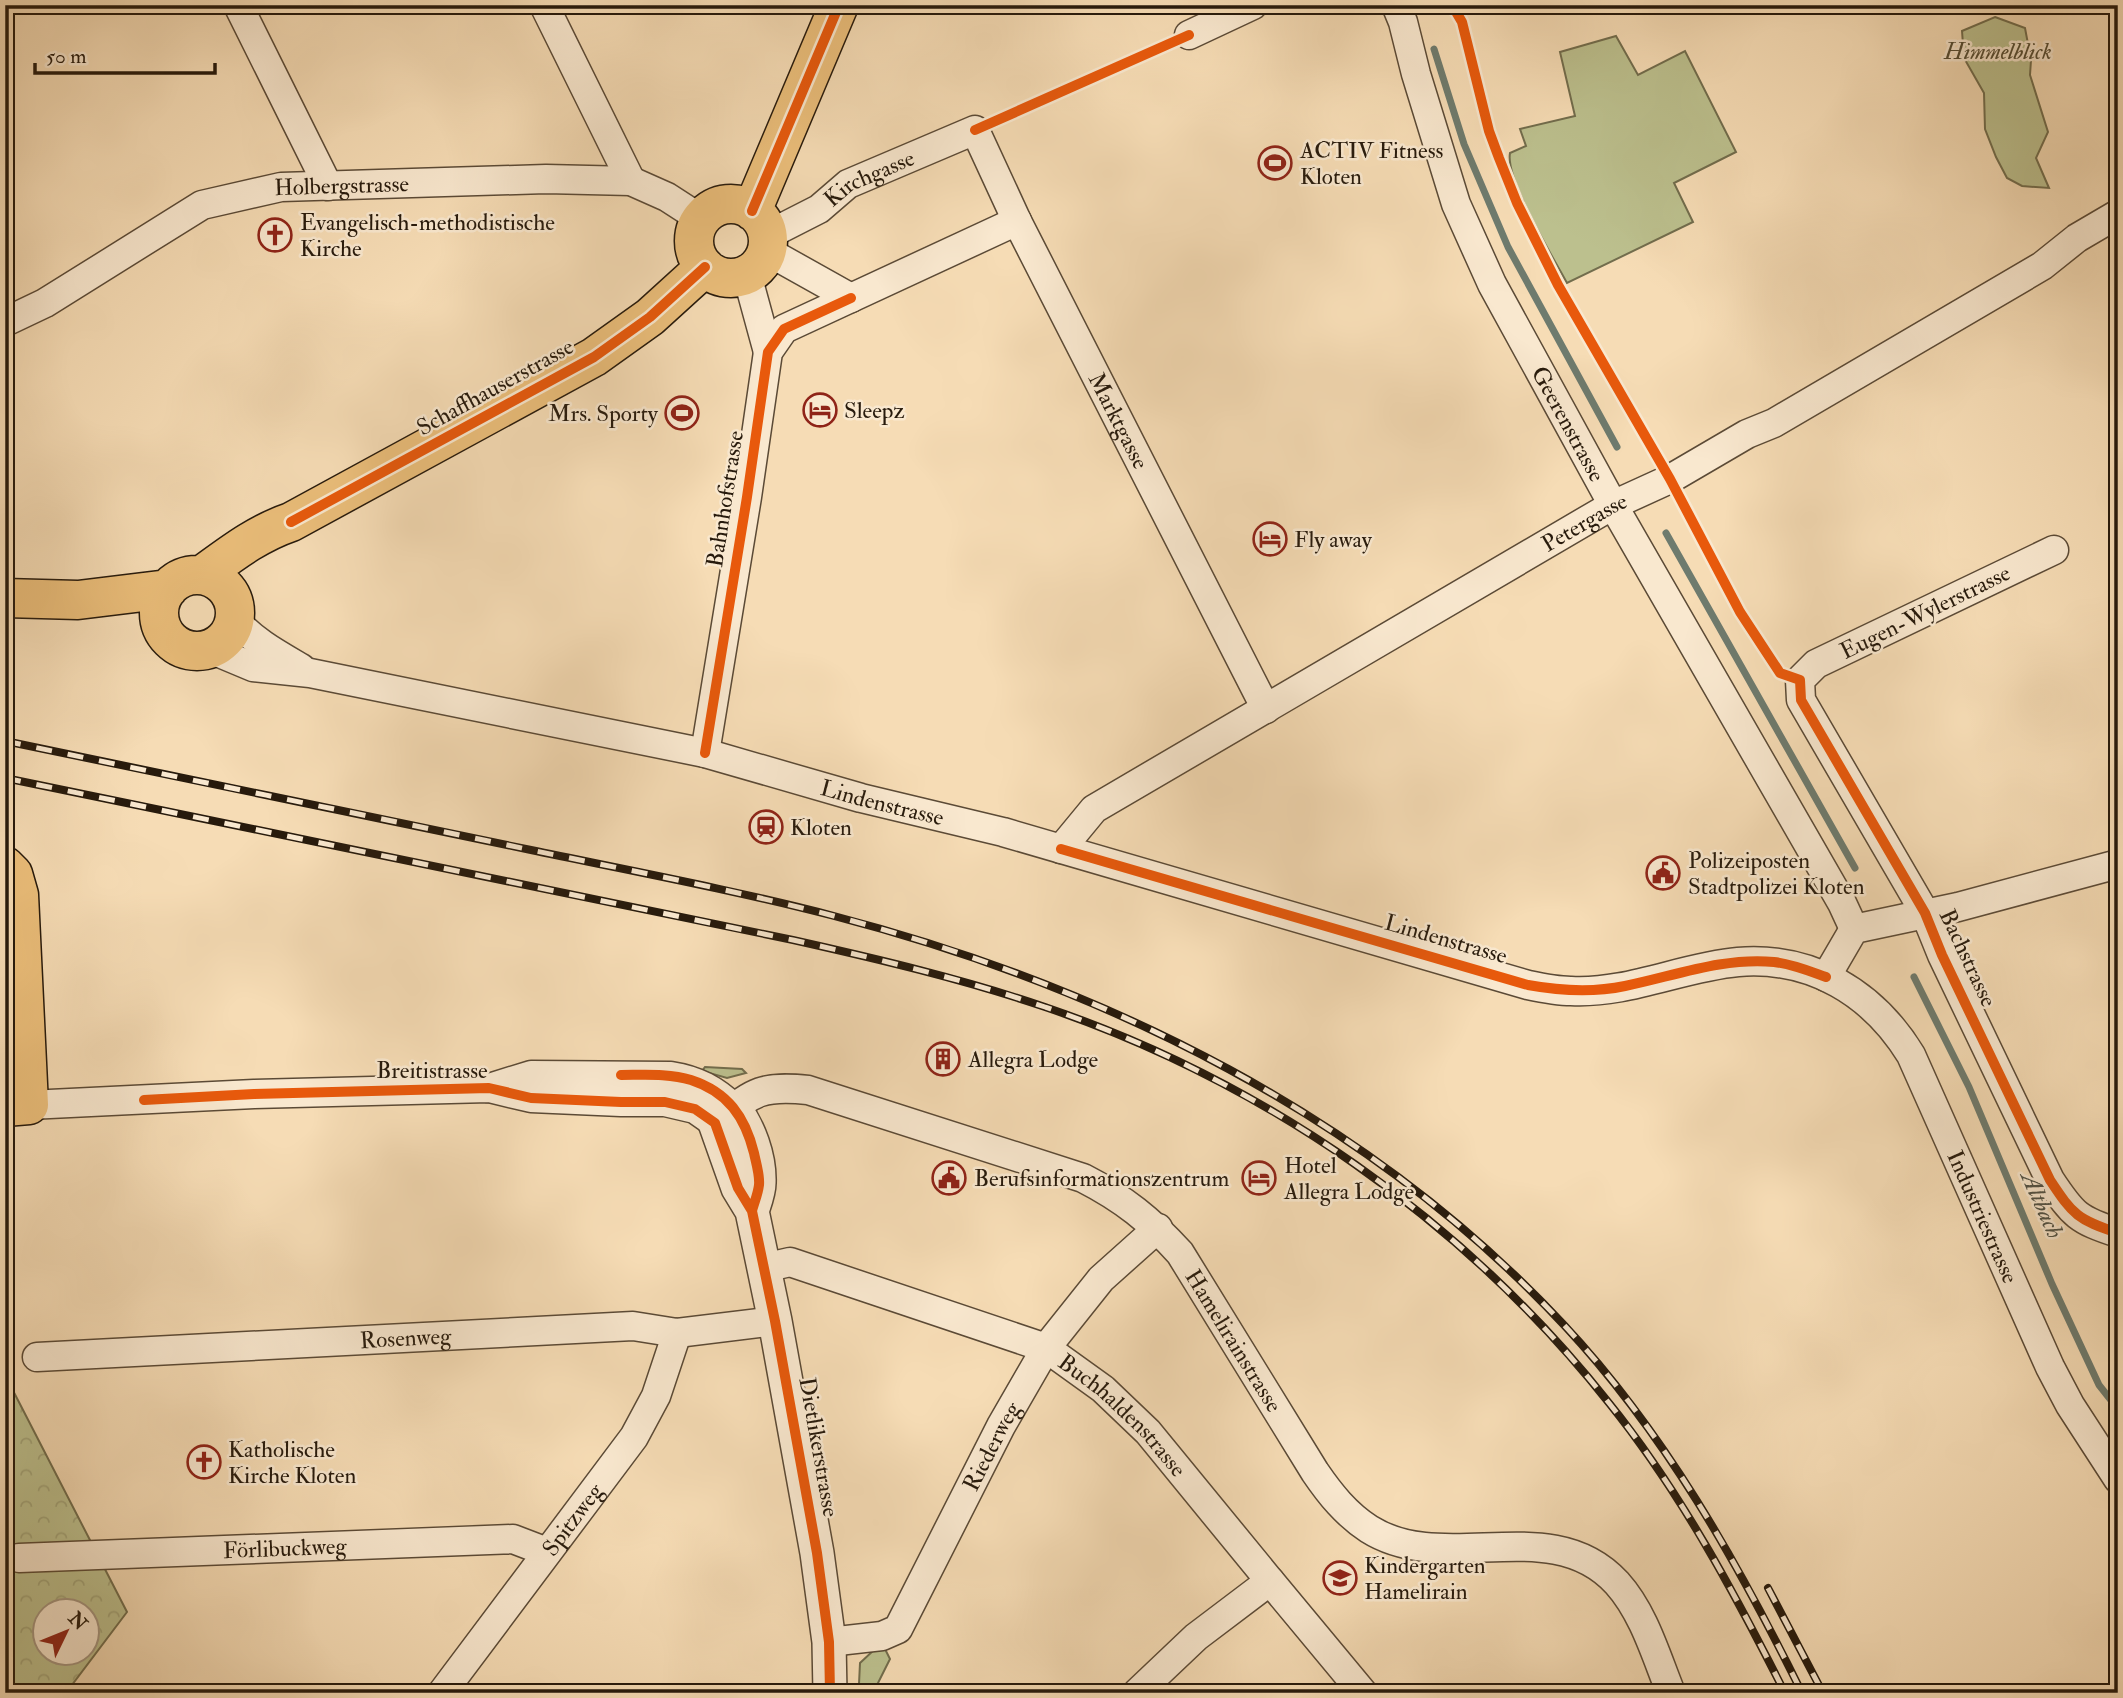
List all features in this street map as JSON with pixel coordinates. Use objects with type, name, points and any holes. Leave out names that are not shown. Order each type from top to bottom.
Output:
[{"type":"main road","points":[[758,243],[742,206],[719,206],[701,219],[695,248],[705,267],[714,274],[736,278],[758,243],[839,5]]},
{"type":"main road","name":"Schaffhauserstrasse","points":[[185,582],[268,530],[291,522],[594,358],[650,317],[705,267]]},
{"type":"main road","name":"Schaffhauserstrasse","points":[[234,609],[239,584],[291,522]]},
{"type":"main road","points":[[5,598],[78,600],[185,582],[214,579],[225,587],[234,609],[226,638],[210,649],[201,651],[182,648],[171,641],[163,631],[159,609],[185,582]]},
{"type":"main road","points":[[78,600],[141,620],[163,631]]},
{"type":"main road","points":[[5,866],[13,874],[19,895],[17,1106]]},
{"type":"street","points":[[238,5],[328,186]]},
{"type":"street","points":[[544,5],[631,181]]},
{"type":"street","points":[[1189,35],[1253,5]]},
{"type":"street","name":"Geerenstrasse","points":[[1396,5],[1404,22],[1416,74],[1456,204],[1492,284],[1613,505],[1842,903],[1854,929]]},
{"type":"street","name":"Kirchgasse","points":[[758,243],[819,209],[848,184],[975,130]]},
{"type":"street","name":"Marktgasse","points":[[975,130],[1017,221],[1266,709]]},
{"type":"street","name":"Holbergstrasse","points":[[5,321],[45,303],[202,205],[281,187],[546,179],[631,181],[667,197],[701,219]]},
{"type":"street","name":"Petergasse","points":[[1062,849],[1094,809],[1613,505],[1670,479],[1747,434],[1774,423],[2042,266],[2077,238],[2118,214]]},
{"type":"street","points":[[768,352],[783,329],[1017,221]]},
{"type":"street","points":[[758,243],[851,298]]},
{"type":"street","name":"Bahnhofstrasse","points":[[705,753],[768,352],[758,243]]},
{"type":"street","name":"Eugen-Wylerstrasse","points":[[1800,680],[1816,664],[2054,550]]},
{"type":"street","name":"Lindenstrasse","points":[[234,609],[244,631],[264,647],[310,673]]},
{"type":"street","name":"Lindenstrasse","points":[[210,649],[253,667],[310,673],[705,753],[861,798],[1003,832],[1528,985],[1572,991],[1623,986],[1739,962],[1774,962],[1826,977]]},
{"type":"street","name":"Bachstrasse","points":[[1800,680],[1801,700],[1925,914],[2050,1180],[2067,1206],[2087,1223],[2118,1233]]},
{"type":"street","points":[[1826,977],[1854,929],[1925,914],[2118,864]]},
{"type":"street","name":"Industriestrasse","points":[[1826,977],[1863,997],[1890,1025],[1911,1055],[2050,1367],[2070,1405],[2118,1479]]},
{"type":"street","name":"Hamelirainstrasse","points":[[724,1115],[763,1090],[780,1087],[808,1090],[1083,1178],[1120,1198],[1158,1228],[1186,1263],[1315,1472],[1348,1513],[1371,1530],[1390,1539],[1420,1546],[1544,1546],[1572,1553],[1595,1564],[1616,1582],[1633,1603],[1671,1693]]},
{"type":"street","name":"Breitistrasse","points":[[17,1106],[267,1094],[489,1088],[531,1098],[665,1102],[724,1115]]},
{"type":"street","name":"Dietlikerstrasse","points":[[724,1115],[738,1188],[752,1211],[775,1321],[817,1553],[829,1642],[830,1693]]},
{"type":"street","name":"Riederweg","points":[[829,1642],[883,1636],[898,1629],[1001,1426],[1046,1348],[1101,1279],[1158,1228]]},
{"type":"street","name":"Buchhaldenstrasse","points":[[764,1268],[790,1262],[1046,1348],[1103,1390],[1148,1432],[1363,1693]]},
{"type":"street","name":"Rosenweg","points":[[37,1357],[634,1326],[677,1333],[775,1321]]},
{"type":"street","name":"Spitzweg","points":[[442,1693],[634,1437],[656,1396],[677,1333]]},
{"type":"street","name":"Förlibuckweg","points":[[19,1558],[513,1539],[547,1552]]},
{"type":"street","points":[[1137,1693],[1196,1637],[1270,1581]]},
{"type":"green space","name":"Himmelblick","points":[[1995,17],[2025,28],[2031,60],[2030,75],[2048,132],[2036,158],[2049,188],[2022,186],[2007,178],[1985,129],[1984,93],[1964,58],[1962,31]]},
{"type":"green space","points":[[1616,36],[1638,75],[1685,51],[1736,152],[1674,183],[1693,222],[1567,283],[1522,199],[1510,165],[1510,153],[1526,146],[1520,129],[1575,116],[1560,52]]},
{"type":"green space","points":[[705,1067],[742,1069],[746,1073],[727,1078],[702,1071]]},
{"type":"green space","points":[[5,1375],[127,1612],[102,1645],[102,1596],[32,1596],[32,1666],[86,1666],[72,1685],[70,1693],[5,1693]]},
{"type":"green space","points":[[875,1649],[885,1649],[890,1659],[877,1685],[865,1690],[859,1684],[860,1663]]},
{"type":"waterway","name":"Altbach","points":[[1434,49],[1464,144],[1508,247],[1617,447]]},
{"type":"waterway","name":"Altbach","points":[[1666,533],[1855,868]]},
{"type":"waterway","name":"Altbach","points":[[1914,977],[1969,1087],[2052,1284],[2099,1385],[2118,1409]]},
{"type":"railway","points":[[5,741],[683,881],[834,916],[936,945],[1036,981],[1134,1022],[1229,1069],[1320,1123],[1406,1183],[1488,1251],[1564,1325],[1634,1409],[1696,1500],[1751,1595],[1802,1693]]},
{"type":"railway","points":[[5,778],[793,940],[888,962],[983,987],[1045,1007],[1127,1038],[1206,1075],[1283,1117],[1356,1165],[1426,1217],[1491,1275],[1552,1337],[1609,1403],[1659,1471],[1726,1580],[1785,1693]]},
{"type":"railway","points":[[1768,1588],[1823,1693]]},
{"type":"cycle path","points":[[752,211],[839,5]]},
{"type":"cycle path","points":[[1452,5],[1462,22],[1489,131],[1499,158],[1517,203],[1558,285],[1670,479],[1740,612],[1780,673],[1800,680],[1801,700],[1925,913],[1942,955],[2050,1180],[2078,1215],[2118,1233]]},
{"type":"cycle path","points":[[975,130],[1189,35]]},
{"type":"cycle path","points":[[291,522],[594,357],[650,317],[705,267]]},
{"type":"cycle path","points":[[705,753],[768,352],[784,329],[851,298]]},
{"type":"cycle path","points":[[1061,849],[1528,985],[1564,990],[1601,990],[1699,968],[1755,961],[1787,964],[1826,977]]},
{"type":"cycle path","points":[[621,1075],[683,1078],[704,1085],[725,1099],[746,1128],[754,1153],[759,1181],[752,1211]]},
{"type":"cycle path","points":[[144,1100],[254,1094],[489,1088],[531,1098],[665,1102],[695,1109],[715,1123],[738,1188],[752,1211],[775,1321],[817,1553],[829,1642],[830,1693]]},
{"type":"place","name":"ACTIV Fitness Kloten","points":[[1275,163]]},
{"type":"place","name":"Evangelisch-methodistische Kirche","points":[[275,235]]},
{"type":"place","name":"Sleepz","points":[[820,410]]},
{"type":"place","name":"Mrs. Sporty","points":[[682,413]]},
{"type":"place","name":"Fly away","points":[[1270,539]]},
{"type":"place","name":"Kloten","points":[[766,827]]},
{"type":"place","name":"Polizeiposten Stadtpolizei Kloten","points":[[1663,873]]},
{"type":"place","name":"Allegra Lodge","points":[[943,1059]]},
{"type":"place","name":"Berufsinformationszentrum","points":[[949,1178]]},
{"type":"place","name":"Hotel Allegra Lodge","points":[[1259,1178]]},
{"type":"place","name":"Katholische Kirche Kloten","points":[[204,1462]]},
{"type":"place","name":"Kindergarten Hamelirain","points":[[1340,1578]]}]
